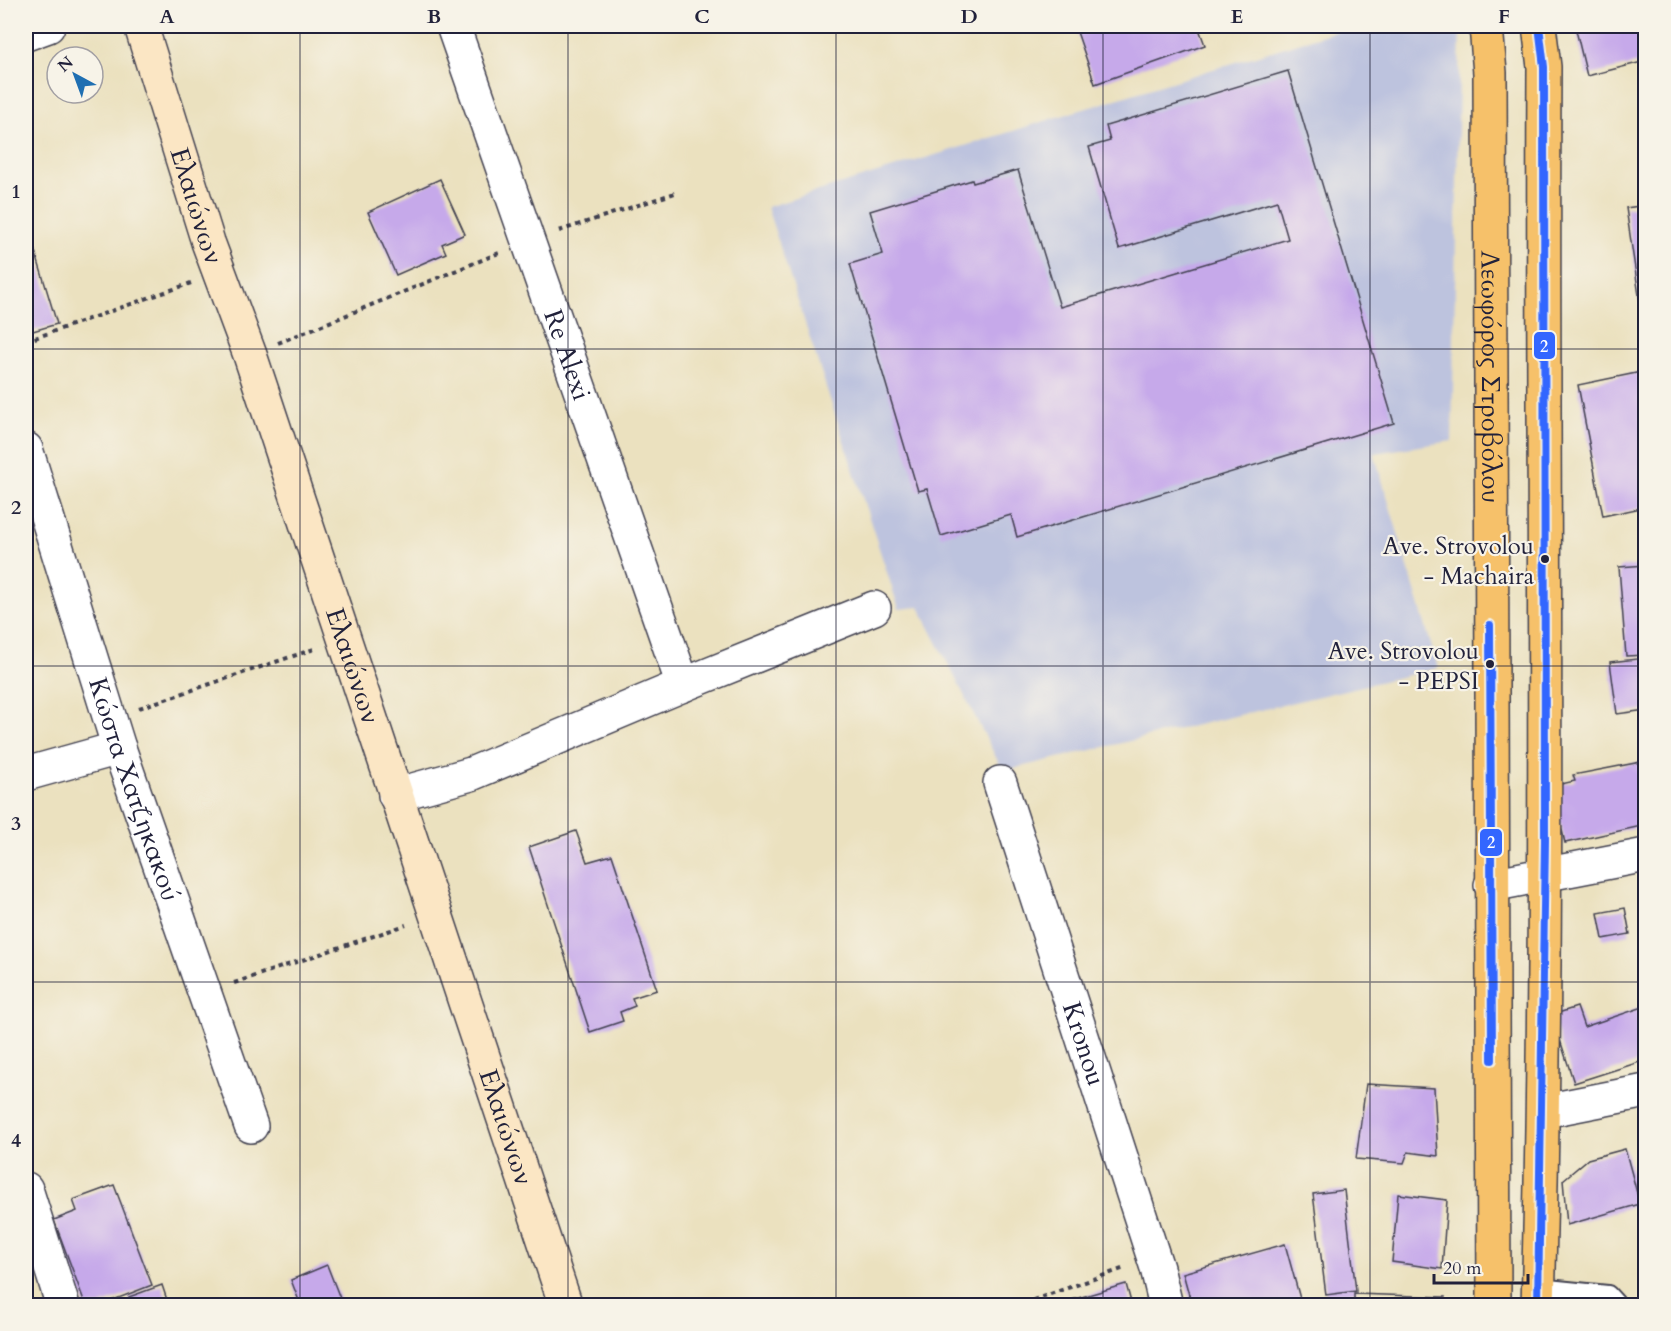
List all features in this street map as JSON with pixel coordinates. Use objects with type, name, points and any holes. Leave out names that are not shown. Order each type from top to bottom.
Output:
[{"type":"main road","name":"Ελαιώνων","points":[[141,26],[220,273],[250,355],[342,640],[566,1305]]},
{"type":"main road","name":"Λεωφόρος Στροβόλου","points":[[1486,26],[1490,73],[1494,1305]]},
{"type":"main road","name":"Λεωφόρος Στροβόλου","points":[[1538,1296],[1544,1111],[1545,876],[1542,496],[1544,67],[1539,26]]},
{"type":"street","points":[[26,34],[48,26]]},
{"type":"street","name":"Re Alexi","points":[[453,26],[683,685]]},
{"type":"street","name":"Κώστα Χατζηκακού","points":[[26,449],[115,733],[251,1126]]},
{"type":"street","points":[[395,795],[471,774],[874,608]]},
{"type":"street","points":[[26,774],[115,733]]},
{"type":"street","name":"Kronou","points":[[1000,783],[1154,1258],[1166,1305]]},
{"type":"street","points":[[1491,885],[1646,855]]},
{"type":"street","points":[[1544,1111],[1646,1091]]},
{"type":"street","points":[[26,1189],[63,1305]]},
{"type":"lane","points":[[1538,1296],[1608,1294],[1619,1305]]},
{"type":"path","points":[[250,355],[528,242],[675,194]]},
{"type":"path","points":[[26,341],[220,273]]},
{"type":"path","points":[[115,733],[342,640]]},
{"type":"path","points":[[205,992],[435,915]]},
{"type":"path","points":[[1016,1305],[1154,1258]]},
{"type":"shaded area","points":[[1353,26],[1460,26],[1452,441],[1374,453],[1438,668],[1003,771],[919,607],[899,609],[767,207]]},
{"type":"building","points":[[1075,26],[1198,26],[1205,45],[1095,84]]},
{"type":"building","points":[[1575,26],[1646,26],[1646,61],[1587,76]]},
{"type":"building","points":[[1288,71],[1394,423],[1017,537],[1011,515],[941,536],[927,489],[918,491],[850,264],[883,254],[870,211],[972,180],[973,183],[1018,170],[1060,307],[1288,239],[1277,201],[1119,249],[1089,147],[1110,141],[1106,126]]},
{"type":"building","points":[[440,179],[465,234],[442,244],[446,253],[396,275],[368,212]]},
{"type":"building","points":[[1646,205],[1646,329],[1644,329],[1626,208]]},
{"type":"building","points":[[29,231],[57,324],[26,333],[26,232]]},
{"type":"building","points":[[1646,371],[1646,507],[1603,516],[1578,385]]},
{"type":"building","points":[[1646,565],[1646,655],[1626,656],[1619,567]]},
{"type":"building","points":[[1646,658],[1646,710],[1617,714],[1610,662]]},
{"type":"building","points":[[1646,761],[1646,825],[1565,843],[1552,786],[1575,781],[1573,775]]},
{"type":"building","points":[[576,831],[587,862],[612,855],[657,990],[632,998],[635,1006],[620,1012],[623,1021],[590,1032],[529,847]]},
{"type":"building","points":[[1625,908],[1630,934],[1603,939],[1598,913]]},
{"type":"building","points":[[1646,1006],[1646,1060],[1574,1083],[1552,1015],[1577,1007],[1584,1027]]},
{"type":"building","points":[[1366,1084],[1434,1088],[1438,1156],[1408,1152],[1404,1163],[1356,1159]]},
{"type":"building","points":[[1625,1149],[1640,1204],[1567,1225],[1563,1180],[1588,1159]]},
{"type":"building","points":[[1646,1180],[1646,1198],[1645,1198],[1640,1182]]},
{"type":"building","points":[[114,1185],[152,1285],[98,1306],[86,1306],[54,1220],[77,1211],[73,1200]]},
{"type":"building","points":[[1344,1190],[1356,1291],[1326,1295],[1313,1194]]},
{"type":"building","points":[[1398,1194],[1447,1200],[1442,1269],[1392,1262]]},
{"type":"building","points":[[1285,1244],[1302,1306],[1192,1306],[1183,1273]]},
{"type":"building","points":[[327,1265],[343,1306],[301,1306],[291,1280]]},
{"type":"building","points":[[1126,1284],[1132,1306],[1054,1306],[1054,1305]]},
{"type":"building","points":[[162,1285],[169,1306],[132,1306],[129,1297]]},
{"type":"building","points":[[1354,1294],[1445,1297],[1445,1306],[1354,1306]]},
{"type":"transit line","name":"2","points":[[1538,1306],[1545,841],[1544,67],[1539,26]]},
{"type":"transit line","name":"2","points":[[1490,625],[1492,1060]]},
{"type":"place","name":"Ave. Strovolou - Machaira","points":[[1545,559]]},
{"type":"place","name":"Ave. Strovolou - PEPSI","points":[[1490,664]]}]
